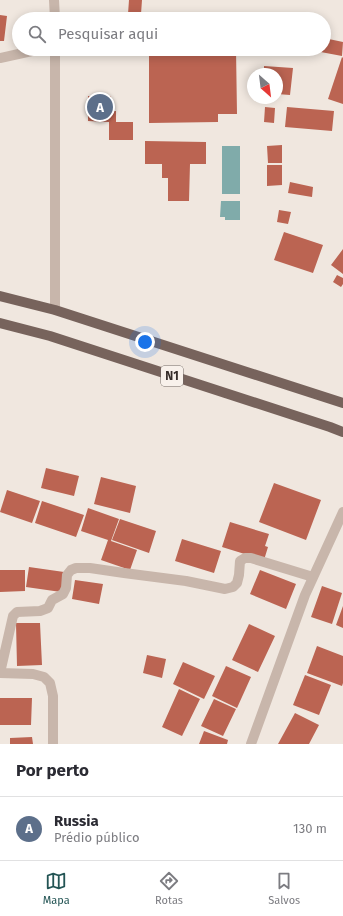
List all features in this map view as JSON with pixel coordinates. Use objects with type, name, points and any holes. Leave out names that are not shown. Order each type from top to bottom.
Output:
[{"type":"main road","name":"N1","points":[[0,296],[55,310],[343,403]]},
{"type":"main road","name":"N1","points":[[0,323],[50,336],[343,432]]},
{"type":"street","points":[[54,0],[54,12]]},
{"type":"street","points":[[0,58],[12,56]]},
{"type":"street","points":[[55,56],[55,310]]},
{"type":"street","points":[[251,744],[305,595],[343,512]]},
{"type":"street","points":[[53,744],[54,696],[50,683],[44,677],[33,674],[0,673],[13,616],[17,612],[40,611],[48,608],[52,600],[63,594],[66,588],[67,574],[71,570],[76,568],[90,568],[186,581],[225,589],[233,587],[237,583],[240,561],[245,558],[251,558],[313,577]]},
{"type":"water","points":[[222,146],[240,146],[240,194],[222,194]]},
{"type":"water","points":[[221,201],[240,201],[240,220],[225,220],[225,217],[220,217]]},
{"type":"building","points":[[129,0],[142,0],[141,12],[128,12]]},
{"type":"building","points":[[0,15],[7,16],[4,41],[0,41]]},
{"type":"building","points":[[331,39],[343,42],[342,56],[331,54]]},
{"type":"building","points":[[149,56],[236,56],[237,114],[218,114],[218,122],[149,123]]},
{"type":"building","points":[[342,57],[343,58],[343,104],[328,99]]},
{"type":"building","points":[[264,66],[293,68],[290,95],[283,94],[283,68],[264,68]]},
{"type":"building","points":[[88,96],[111,96],[111,111],[116,111],[116,122],[133,122],[133,140],[109,140],[109,122],[88,121]]},
{"type":"building","points":[[265,107],[275,108],[274,123],[264,122]]},
{"type":"building","points":[[287,107],[334,111],[332,131],[285,127]]},
{"type":"building","points":[[145,141],[206,142],[206,164],[190,164],[189,201],[168,201],[168,178],[162,178],[162,164],[145,164]]},
{"type":"building","points":[[282,145],[282,163],[268,163],[267,146]]},
{"type":"building","points":[[267,165],[282,165],[282,185],[267,186]]},
{"type":"building","points":[[290,182],[313,187],[312,197],[288,193]]},
{"type":"building","points":[[279,210],[291,212],[288,224],[277,222]]},
{"type":"building","points":[[284,232],[323,245],[313,273],[274,260]]},
{"type":"building","points":[[343,249],[343,274],[331,265]]},
{"type":"building","points":[[337,275],[343,278],[343,284],[341,287],[333,282]]},
{"type":"building","points":[[46,468],[79,476],[74,496],[41,488]]},
{"type":"building","points":[[101,477],[136,486],[130,513],[94,504]]},
{"type":"building","points":[[274,483],[321,500],[306,540],[259,522]]},
{"type":"building","points":[[7,490],[40,501],[32,523],[0,512]]},
{"type":"building","points":[[42,501],[84,515],[76,537],[35,523]]},
{"type":"building","points":[[88,508],[119,519],[111,541],[137,550],[130,570],[101,560],[108,540],[81,531]]},
{"type":"building","points":[[120,519],[156,531],[149,553],[112,540]]},
{"type":"building","points":[[230,522],[269,534],[265,546],[268,547],[264,560],[222,547]]},
{"type":"building","points":[[182,539],[221,551],[214,573],[175,561]]},
{"type":"building","points":[[29,567],[64,572],[61,592],[26,587]]},
{"type":"building","points":[[0,570],[25,570],[25,591],[0,592]]},
{"type":"building","points":[[260,570],[296,584],[286,609],[250,594]]},
{"type":"building","points":[[75,580],[103,584],[99,604],[72,599]]},
{"type":"building","points":[[322,586],[342,593],[332,624],[311,617]]},
{"type":"building","points":[[343,606],[343,628],[336,625]]},
{"type":"building","points":[[16,623],[40,623],[42,665],[17,666]]},
{"type":"building","points":[[249,624],[275,636],[258,672],[232,660]]},
{"type":"building","points":[[317,646],[343,656],[342,686],[307,673]]},
{"type":"building","points":[[147,655],[166,659],[162,678],[143,673]]},
{"type":"building","points":[[183,662],[215,676],[204,699],[173,684]]},
{"type":"building","points":[[226,666],[251,677],[237,708],[212,696]]},
{"type":"building","points":[[305,675],[331,685],[319,715],[293,705]]},
{"type":"building","points":[[179,689],[200,699],[182,736],[162,727]]},
{"type":"building","points":[[0,698],[32,698],[31,725],[0,725]]},
{"type":"building","points":[[214,699],[236,709],[223,736],[201,726]]},
{"type":"building","points":[[295,713],[319,725],[309,744],[278,744]]},
{"type":"building","points":[[204,731],[228,740],[227,744],[199,744]]},
{"type":"building","points":[[32,737],[33,744],[10,744],[10,738]]},
{"type":"place","name":"Russia","points":[[100,107]]}]
